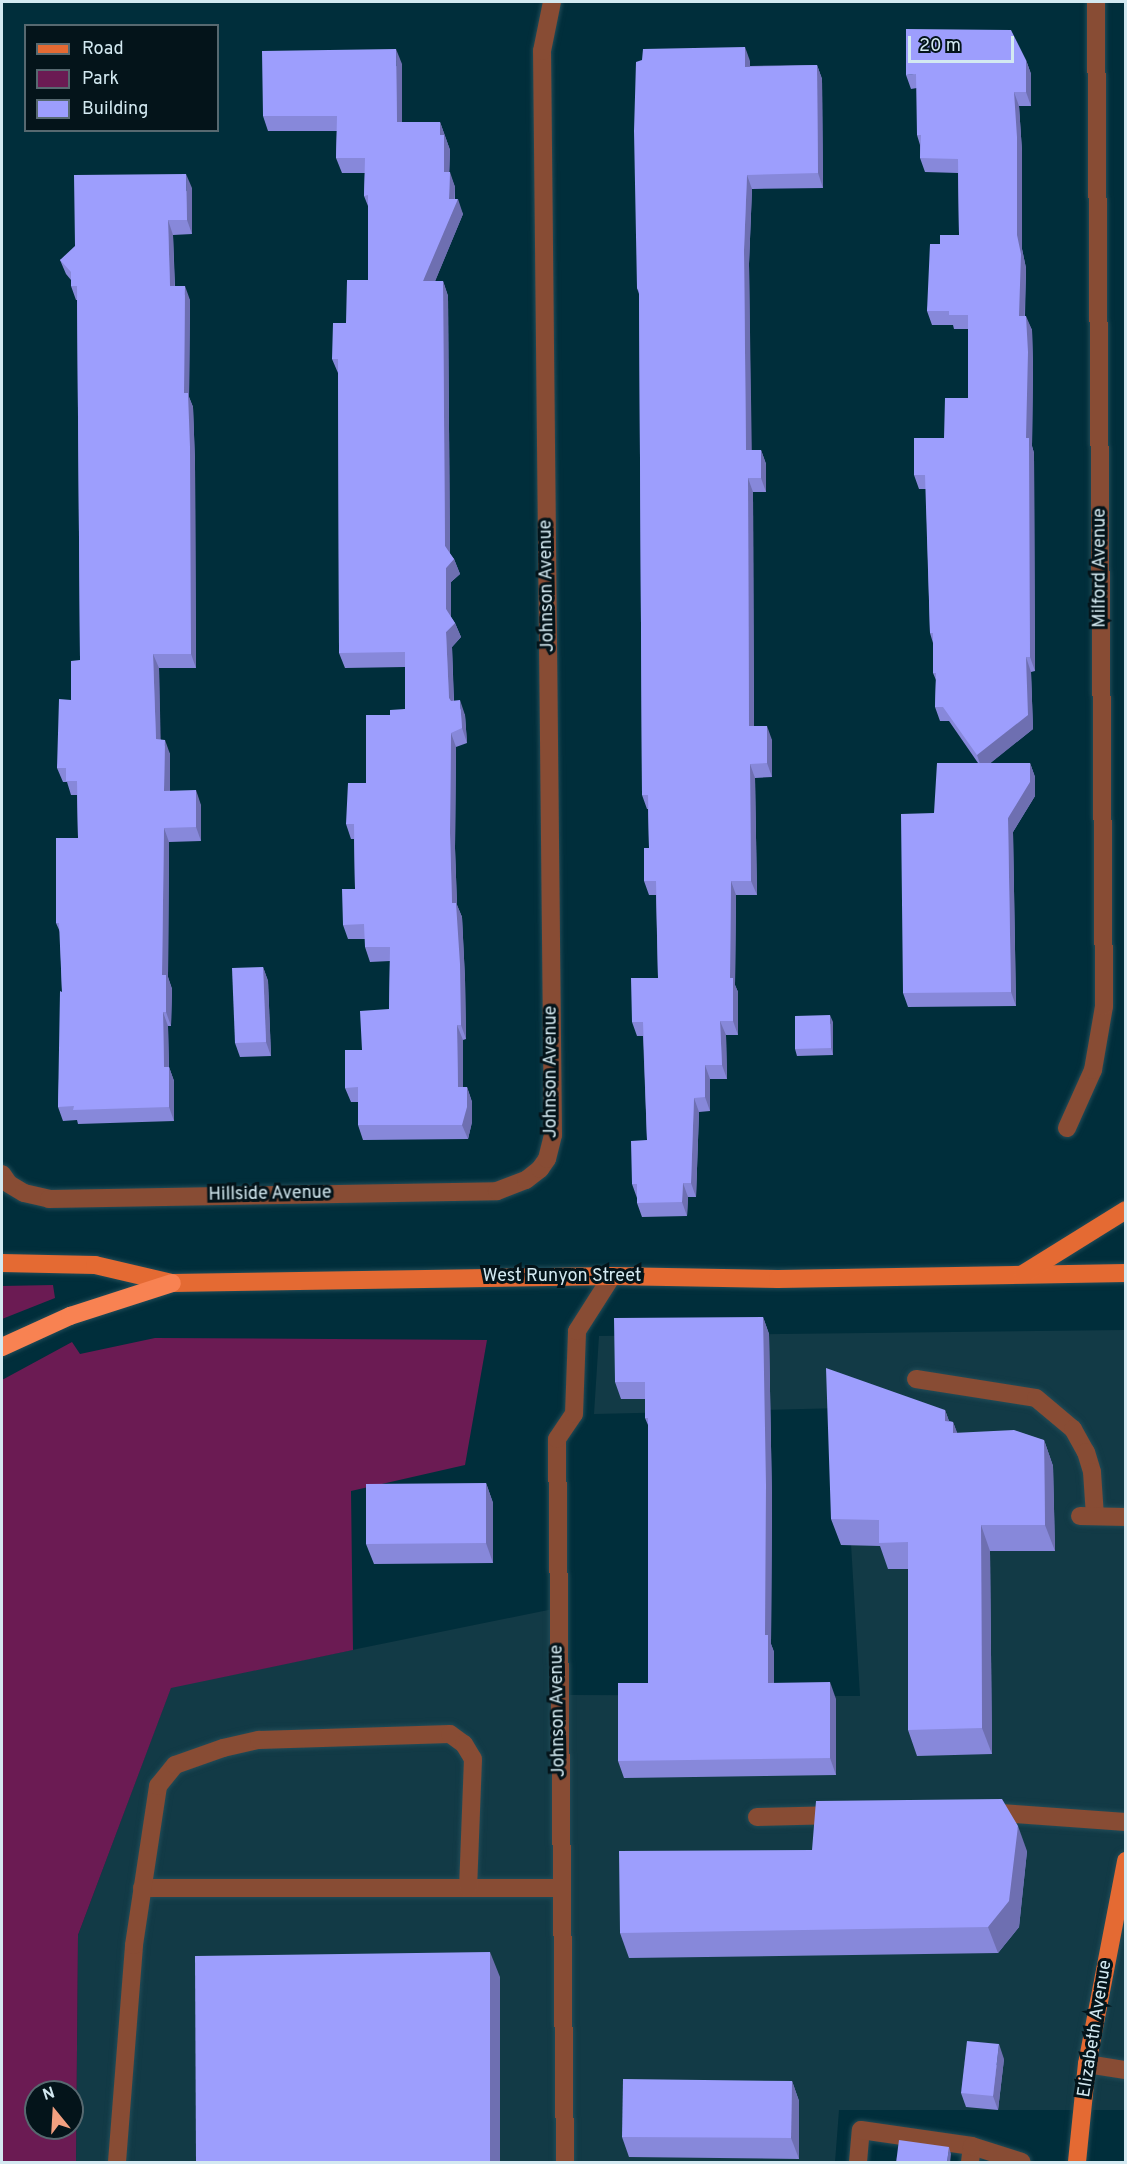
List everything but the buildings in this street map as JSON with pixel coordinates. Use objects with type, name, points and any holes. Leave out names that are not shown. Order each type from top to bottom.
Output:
[{"type":"highway","points":[[2,1347],[70,1316],[172,1283]]},
{"type":"main road","points":[[1022,1275],[1125,1210]]},
{"type":"main road","name":"West Runyon Street","points":[[2,1263],[95,1265],[172,1283],[612,1276],[777,1279],[1125,1273]]},
{"type":"main road","name":"Elizabeth Avenue","points":[[1077,2163],[1088,2064],[1125,1861]]},
{"type":"street","name":"Johnson Avenue","points":[[540,1169],[552,1147],[553,1134],[542,51],[552,2]]},
{"type":"street","name":"Milford Avenue","points":[[1067,1128],[1093,1070],[1104,1006],[1096,2]]},
{"type":"street","name":"Hillside Avenue","points":[[2,1174],[9,1184],[24,1193],[49,1199],[497,1191],[518,1185],[540,1169]]},
{"type":"street","name":"Johnson Avenue","points":[[565,2163],[556,1439],[574,1414],[577,1331],[612,1276]]},
{"type":"street","points":[[916,1379],[1036,1398],[1073,1429],[1086,1452],[1092,1472],[1087,1516],[1125,1517]]},
{"type":"street","points":[[117,2163],[134,1946],[142,1888],[158,1786],[175,1765],[222,1748],[259,1740],[450,1734],[464,1744],[473,1759],[468,1888]]},
{"type":"street","points":[[964,1813],[1125,1822]]},
{"type":"street","points":[[757,1817],[861,1815]]},
{"type":"street","points":[[142,1888],[561,1888]]},
{"type":"street","points":[[1088,2064],[1125,2070]]},
{"type":"street","points":[[858,2163],[861,2130],[1022,2163]]},
{"type":"shaded area","points":[[1125,1330],[1125,2110],[839,2110],[835,2162],[76,2162],[76,2140],[84,2140],[84,2080],[77,2080],[78,1935],[171,1687],[568,1606],[568,1695],[860,1696],[843,1408],[594,1414],[599,1336]]},
{"type":"green space","points":[[53,1285],[55,1298],[2,1319],[2,1286]]},
{"type":"green space","points":[[155,1338],[487,1340],[465,1465],[351,1491],[353,1650],[171,1688],[78,1935],[77,2080],[24,2080],[24,2140],[76,2140],[76,2162],[2,2162],[2,1380],[72,1342],[80,1354]]}]
